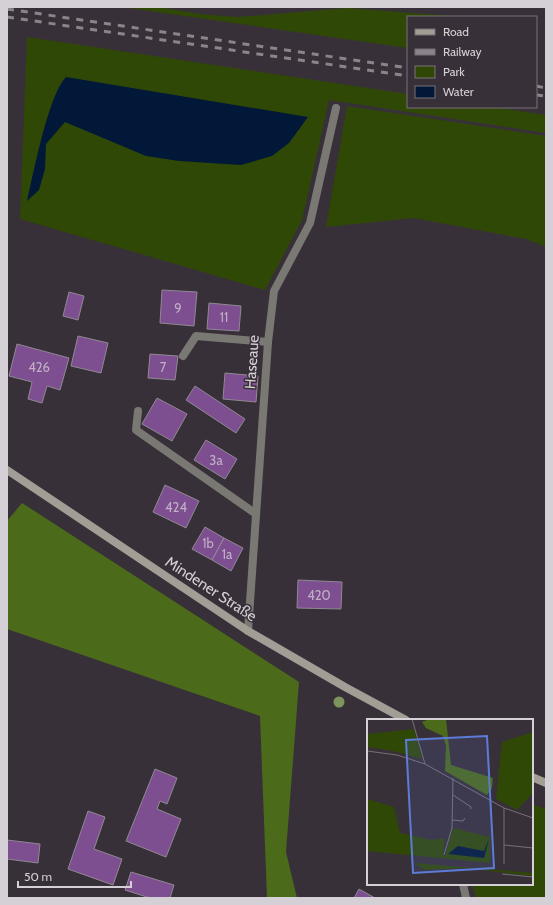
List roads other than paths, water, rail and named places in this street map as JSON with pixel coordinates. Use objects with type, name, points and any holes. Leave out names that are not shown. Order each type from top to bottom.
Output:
[{"type":"main road","name":"Mindener Straße","points":[[7,470],[248,631],[404,719]]},
{"type":"main road","points":[[533,777],[546,782]]},
{"type":"street","name":"Haseaue","points":[[248,631],[268,342],[274,291],[310,223],[336,108]]},
{"type":"street","points":[[183,356],[196,336],[268,342]]},
{"type":"street","points":[[138,411],[136,430],[256,514]]},
{"type":"street","points":[[463,885],[466,898]]},
{"type":"water","points":[[66,77],[308,117],[289,143],[272,156],[241,165],[179,161],[146,156],[65,122],[46,144],[45,169],[39,190],[27,201],[42,135],[53,100]]},
{"type":"railway","points":[[7,9],[407,68]]},
{"type":"railway","points":[[7,17],[407,76]]},
{"type":"railway","points":[[537,86],[546,88]]},
{"type":"railway","points":[[537,95],[546,96]]}]
